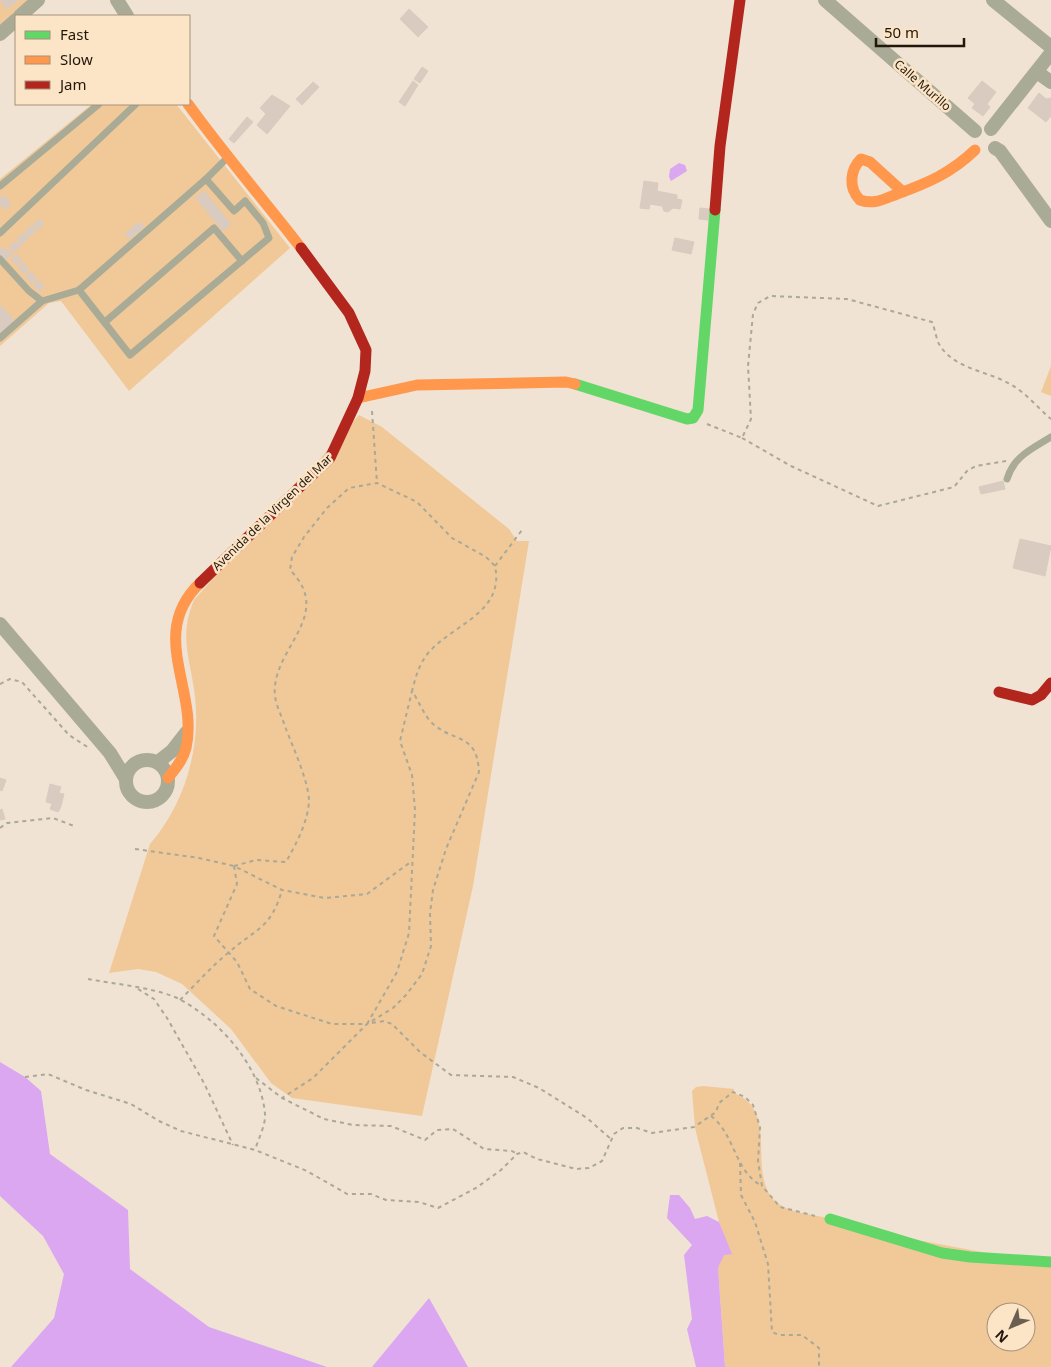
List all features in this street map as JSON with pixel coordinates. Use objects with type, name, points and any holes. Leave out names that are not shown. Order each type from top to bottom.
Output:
[{"type":"street","points":[[21,15],[38,0]]},
{"type":"street","points":[[118,0],[126,15]]},
{"type":"street","points":[[358,398],[417,385],[566,382],[604,391],[687,419],[693,418],[698,410],[720,146],[740,0]]},
{"type":"street","name":"Calle Murillo","points":[[825,0],[975,131]]},
{"type":"street","points":[[993,0],[1051,46]]},
{"type":"street","points":[[0,34],[15,21]]},
{"type":"street","points":[[991,129],[1051,53]]},
{"type":"street","points":[[1037,72],[1051,82]]},
{"type":"street","name":"Avenida de la Virgen del Mar","points":[[168,778],[180,763],[186,747],[175,644],[176,623],[180,611],[193,590],[330,458],[358,398],[365,371],[366,350],[349,313],[260,196],[227,158],[189,105]]},
{"type":"street","points":[[983,128],[991,129],[997,140],[995,148],[985,154],[974,150],[971,142],[975,131],[983,128]]},
{"type":"street","points":[[995,148],[1000,151],[1051,221]]},
{"type":"street","points":[[903,192],[870,162],[861,159],[856,162],[851,181],[858,199],[865,202],[875,202],[914,190],[939,179],[974,150]]},
{"type":"street","points":[[0,624],[110,753],[126,779]]},
{"type":"street","points":[[1000,692],[1032,700],[1041,695],[1051,683]]},
{"type":"street","points":[[158,762],[172,751],[186,733]]},
{"type":"street","points":[[110,753],[125,760],[142,760],[158,762],[164,768],[168,778],[164,792],[160,798],[148,803],[132,798],[126,788],[126,779],[130,770],[142,760]]},
{"type":"street","points":[[830,1219],[925,1249],[960,1256],[1033,1259],[1051,1262]]},
{"type":"lane","points":[[0,186],[98,105]]},
{"type":"lane","points":[[0,233],[135,105]]},
{"type":"lane","points":[[0,338],[42,301],[80,290],[206,179],[227,158]]},
{"type":"lane","points":[[80,290],[130,355],[269,238],[263,223],[245,202],[234,211],[206,179]]},
{"type":"lane","points":[[105,322],[214,228],[242,261]]},
{"type":"lane","points":[[0,259],[29,291],[42,301]]},
{"type":"lane","points":[[1007,479],[1010,468],[1019,457],[1051,437]]},
{"type":"path","points":[[742,438],[751,419],[748,366],[753,314],[758,303],[770,296],[847,299],[932,322],[939,344],[946,352],[965,366],[994,375],[1012,385],[1051,419]]},
{"type":"path","points":[[372,410],[377,483]]},
{"type":"path","points":[[693,418],[742,438],[791,466],[878,506],[954,487],[967,471],[976,466],[1019,457]]},
{"type":"path","points":[[234,866],[256,860],[286,862],[299,840],[309,801],[302,772],[275,697],[277,677],[283,661],[307,614],[304,590],[290,570],[292,557],[316,521],[349,488],[377,483],[417,502],[452,538],[486,557],[495,566],[497,588],[491,598],[472,618],[429,652],[416,673],[400,741],[412,774],[415,810],[409,933],[397,972],[367,1024]]},
{"type":"path","points":[[495,566],[522,530]]},
{"type":"path","points":[[0,684],[10,680],[22,682],[69,735],[80,744],[95,751]]},
{"type":"path","points":[[282,1098],[313,1078],[367,1024],[392,1008],[406,996],[422,974],[431,946],[430,913],[433,890],[446,850],[479,772],[478,761],[468,742],[442,731],[432,723],[412,691]]},
{"type":"path","points":[[0,828],[7,823],[53,818],[74,826]]},
{"type":"path","points":[[135,849],[199,858],[234,866],[282,890],[325,898],[367,894],[412,861]]},
{"type":"path","points":[[234,866],[237,884],[214,936],[227,953],[237,962],[250,989],[276,1006],[332,1024],[367,1024],[384,1021],[392,1024],[420,1052],[451,1075],[513,1077],[539,1088],[588,1118],[612,1140]]},
{"type":"path","points":[[180,1000],[227,953],[259,930],[276,911],[282,890]]},
{"type":"path","points":[[88,979],[137,988],[180,1000],[219,1028],[256,1078],[282,1098],[337,1123],[391,1126],[425,1140],[437,1130],[453,1129],[484,1149],[512,1151],[516,1154]]},
{"type":"path","points":[[137,988],[154,999],[167,1018],[204,1083],[233,1145]]},
{"type":"path","points":[[25,1077],[48,1074],[86,1090],[130,1104],[181,1131],[255,1150],[307,1172],[347,1194],[371,1194],[386,1200],[419,1202],[438,1208],[476,1188],[502,1170],[516,1154],[523,1152],[537,1159],[576,1169],[589,1168],[602,1161],[614,1134],[623,1128],[637,1128],[652,1133],[694,1127],[703,1119],[716,1112],[722,1099],[733,1092],[745,1098],[753,1105],[760,1127],[758,1161],[762,1186]]},
{"type":"path","points":[[255,1150],[265,1115],[256,1078]]},
{"type":"path","points":[[710,1116],[722,1126],[740,1163],[754,1181],[762,1186],[780,1207],[830,1219]]},
{"type":"path","points":[[740,1163],[741,1195],[755,1222],[768,1264],[772,1332],[779,1335],[798,1334],[810,1339],[819,1348],[819,1367]]},
{"type":"shaded area","points":[[0,0],[32,0],[0,28]]},
{"type":"shaded area","points":[[91,105],[177,105],[290,248],[129,391],[61,301],[49,303],[0,346],[0,179]]},
{"type":"shaded area","points":[[679,163],[685,165],[687,171],[671,181],[669,177],[670,169]]},
{"type":"shaded area","points":[[1051,366],[1051,396],[1041,392]]},
{"type":"shaded area","points":[[359,415],[382,427],[509,529],[517,541],[529,541],[473,886],[422,1116],[292,1098],[271,1083],[231,1029],[182,984],[156,972],[138,969],[109,973],[150,844],[172,812],[188,775],[195,736],[196,717],[186,637],[189,614],[194,600]]},
{"type":"shaded area","points":[[0,1062],[25,1077],[41,1091],[50,1154],[128,1210],[130,1269],[209,1327],[327,1367],[11,1367],[54,1318],[64,1274],[43,1236],[0,1196]]},
{"type":"shaded area","points":[[703,1086],[734,1089],[734,1093],[748,1102],[756,1113],[760,1127],[763,1174],[766,1188],[774,1200],[786,1208],[831,1219],[853,1228],[1051,1265],[1051,1367],[725,1367],[718,1268],[724,1250],[724,1240],[695,1128],[692,1091],[696,1087]]},
{"type":"shaded area","points":[[670,1195],[679,1195],[690,1208],[695,1219],[707,1216],[719,1222],[732,1254],[724,1255],[718,1268],[725,1367],[696,1367],[687,1329],[692,1319],[684,1255],[692,1245],[667,1218]]},
{"type":"shaded area","points":[[429,1298],[468,1367],[372,1367]]},
{"type":"building","points":[[0,0],[18,0],[7,9]]},
{"type":"building","points":[[409,9],[428,27],[418,37],[400,19]]},
{"type":"building","points":[[422,67],[428,71],[420,83],[414,79]]},
{"type":"building","points":[[413,81],[418,85],[405,106],[399,102]]},
{"type":"building","points":[[982,81],[996,92],[987,104],[990,107],[983,116],[972,108],[975,104],[968,98]]},
{"type":"building","points":[[313,82],[319,87],[302,105],[296,99]]},
{"type":"building","points":[[1039,93],[1046,99],[1051,98],[1051,116],[1046,122],[1028,108]]},
{"type":"building","points":[[272,95],[290,106],[267,134],[257,125],[266,114],[260,108]]},
{"type":"building","points":[[247,117],[253,122],[234,143],[229,139]]},
{"type":"building","points":[[644,181],[658,183],[657,191],[677,195],[677,199],[682,200],[680,209],[673,208],[668,212],[664,211],[662,206],[650,204],[649,209],[640,208]]},
{"type":"building","points":[[204,191],[231,224],[223,231],[196,198]]},
{"type":"building","points":[[3,195],[11,203],[5,210],[0,204],[0,199]]},
{"type":"building","points":[[700,208],[709,209],[708,220],[699,219]]},
{"type":"building","points":[[39,219],[44,224],[37,230],[33,225]]},
{"type":"building","points":[[139,222],[144,227],[130,239],[125,234]]},
{"type":"building","points":[[31,226],[36,231],[30,237],[25,232]]},
{"type":"building","points":[[24,233],[28,238],[22,245],[17,239]]},
{"type":"building","points":[[675,238],[694,242],[691,254],[672,250]]},
{"type":"building","points":[[16,241],[21,246],[14,252],[9,247]]},
{"type":"building","points":[[0,247],[3,250],[5,248],[12,254],[5,260],[0,255]]},
{"type":"building","points":[[16,254],[22,261],[17,265],[11,259]]},
{"type":"building","points":[[24,263],[29,270],[24,274],[18,267]]},
{"type":"building","points":[[31,272],[37,278],[31,283],[26,276]]},
{"type":"building","points":[[39,280],[44,287],[39,291],[33,285]]},
{"type":"building","points":[[0,305],[14,320],[0,334]]},
{"type":"building","points":[[1003,481],[1005,489],[981,494],[979,487]]},
{"type":"building","points":[[1020,539],[1051,546],[1045,576],[1013,568]]},
{"type":"building","points":[[0,778],[6,780],[2,791],[0,790]]},
{"type":"building","points":[[50,784],[61,787],[59,793],[64,794],[61,806],[46,802]]},
{"type":"building","points":[[52,804],[61,807],[58,812],[50,809]]},
{"type":"building","points":[[2,809],[5,819],[0,820],[0,810]]},
{"type":"traffic: fast","points":[[575,384],[687,419],[693,418],[698,410],[715,210]]},
{"type":"traffic: fast","points":[[830,1219],[942,1253],[970,1257],[1051,1262]]},
{"type":"traffic: slow","points":[[189,105],[301,248]]},
{"type":"traffic: slow","points":[[903,192],[870,162],[861,159],[857,163],[852,179],[856,195],[860,200],[874,202],[883,199],[897,194],[908,190],[939,177],[975,150]]},
{"type":"traffic: slow","points":[[358,398],[417,385],[566,382],[575,384]]},
{"type":"traffic: slow","points":[[168,778],[185,752],[188,726],[178,663],[177,622],[185,602],[200,583]]},
{"type":"traffic: jam","points":[[715,210],[720,146],[740,0]]},
{"type":"traffic: jam","points":[[200,583],[330,458],[358,398],[365,371],[366,350],[349,313],[301,248]]},
{"type":"traffic: jam","points":[[999,692],[1032,700],[1041,695],[1051,683]]}]
